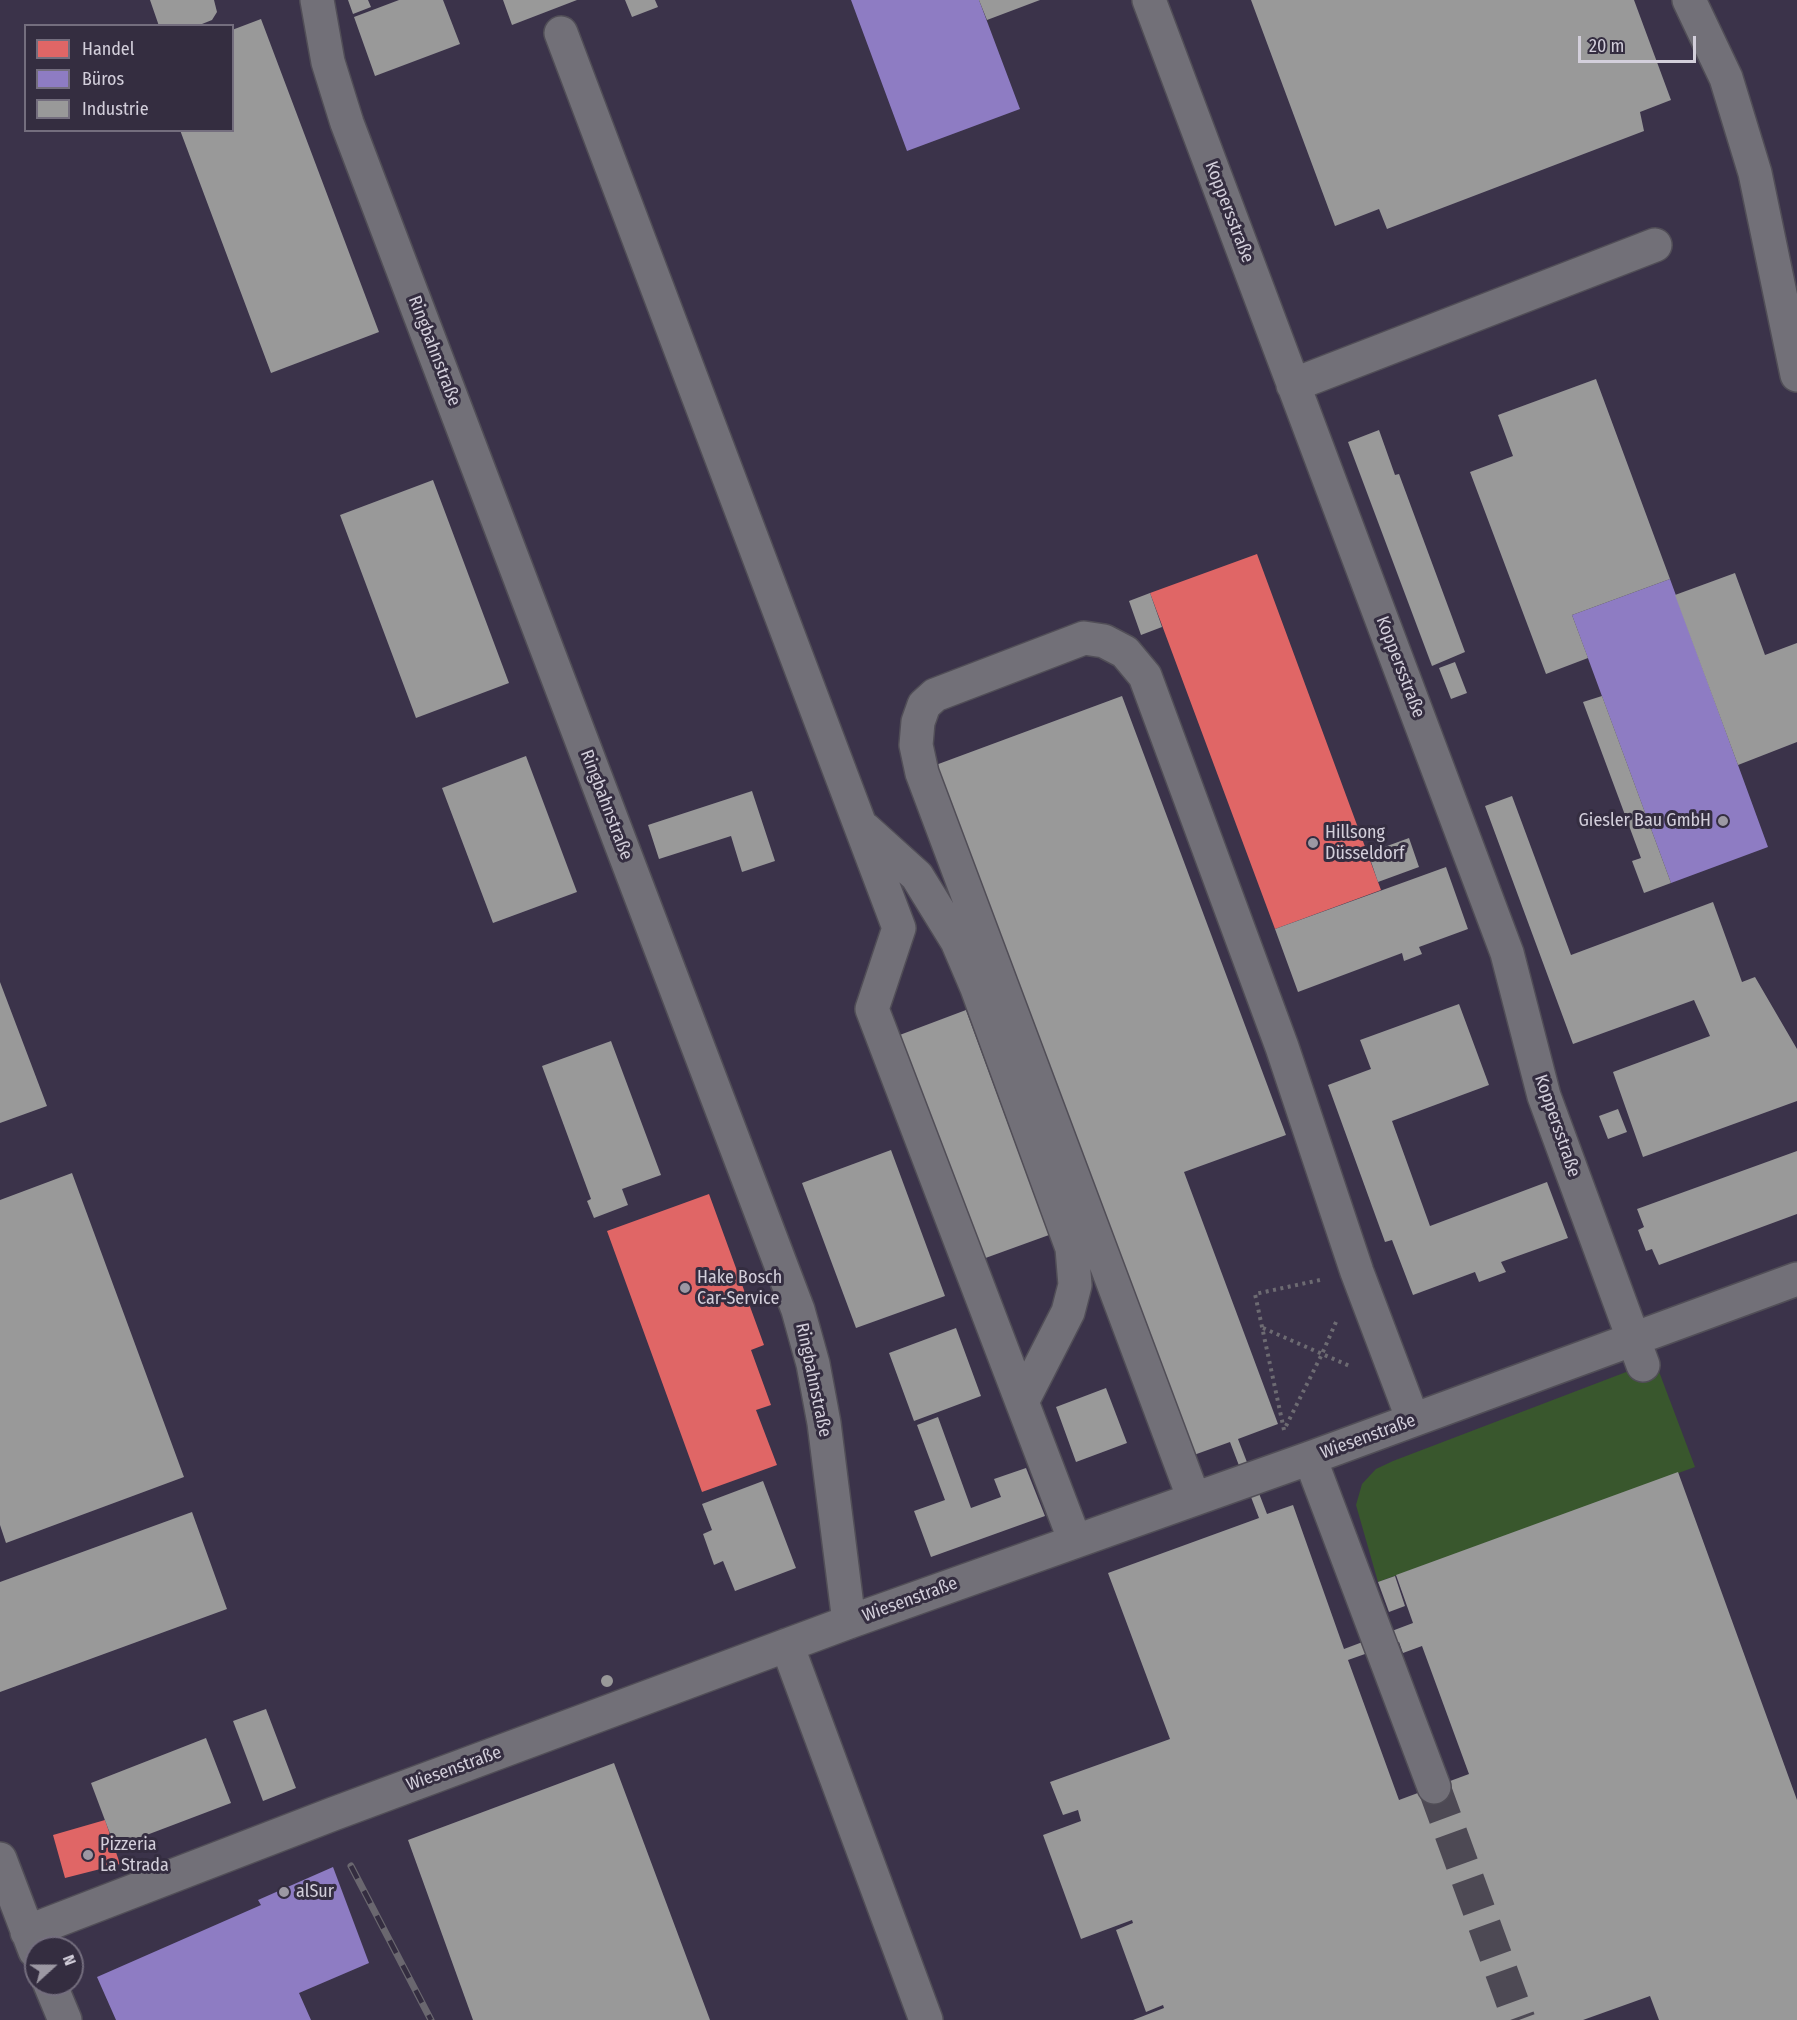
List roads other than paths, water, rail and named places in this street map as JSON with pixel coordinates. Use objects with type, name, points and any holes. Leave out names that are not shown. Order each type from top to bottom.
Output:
[{"type":"street","name":"Ringbahnstraße","points":[[317,0],[328,62],[347,123],[798,1310],[813,1365],[824,1423],[849,1622]]},
{"type":"street","name":"Koppersstraße","points":[[1149,0],[1507,953],[1544,1096],[1639,1352]]},
{"type":"street","points":[[1689,0],[1726,78],[1755,173],[1797,375]]},
{"type":"street","points":[[561,33],[899,928],[872,1009],[1075,1541]]},
{"type":"street","points":[[1293,385],[1655,245]]},
{"type":"street","points":[[1194,1499],[922,773],[916,744],[918,722],[924,705],[935,695],[1084,638],[1104,641],[1125,652],[1145,676],[1282,1047],[1357,1272],[1413,1420]]},
{"type":"street","points":[[861,826],[917,876],[957,941],[977,988],[1072,1248],[1075,1285],[1068,1312],[1022,1402]]},
{"type":"street","name":"Wiesenstraße","points":[[46,1936],[333,1814],[849,1622],[1413,1420],[1639,1352],[1797,1279]]},
{"type":"street","points":[[1302,1461],[1434,1787]]},
{"type":"street","points":[[787,1646],[926,2020]]},
{"type":"street","points":[[0,1859],[30,1936]]},
{"type":"street","points":[[55,1996],[65,2020]]},
{"type":"tunnel","points":[[1434,1787],[1519,2020]]},
{"type":"railway","points":[[351,1866],[431,2020]]},
{"type":"place","name":"Giesler Bau GmbH","points":[[1723,821]]},
{"type":"place","name":"Hillsong Düsseldorf","points":[[1313,843]]},
{"type":"place","name":"Hake Bosch Car-Service","points":[[685,1288]]},
{"type":"place","name":"Pizzeria La Strada","points":[[88,1855]]},
{"type":"place","name":"alSur","points":[[284,1892]]}]
